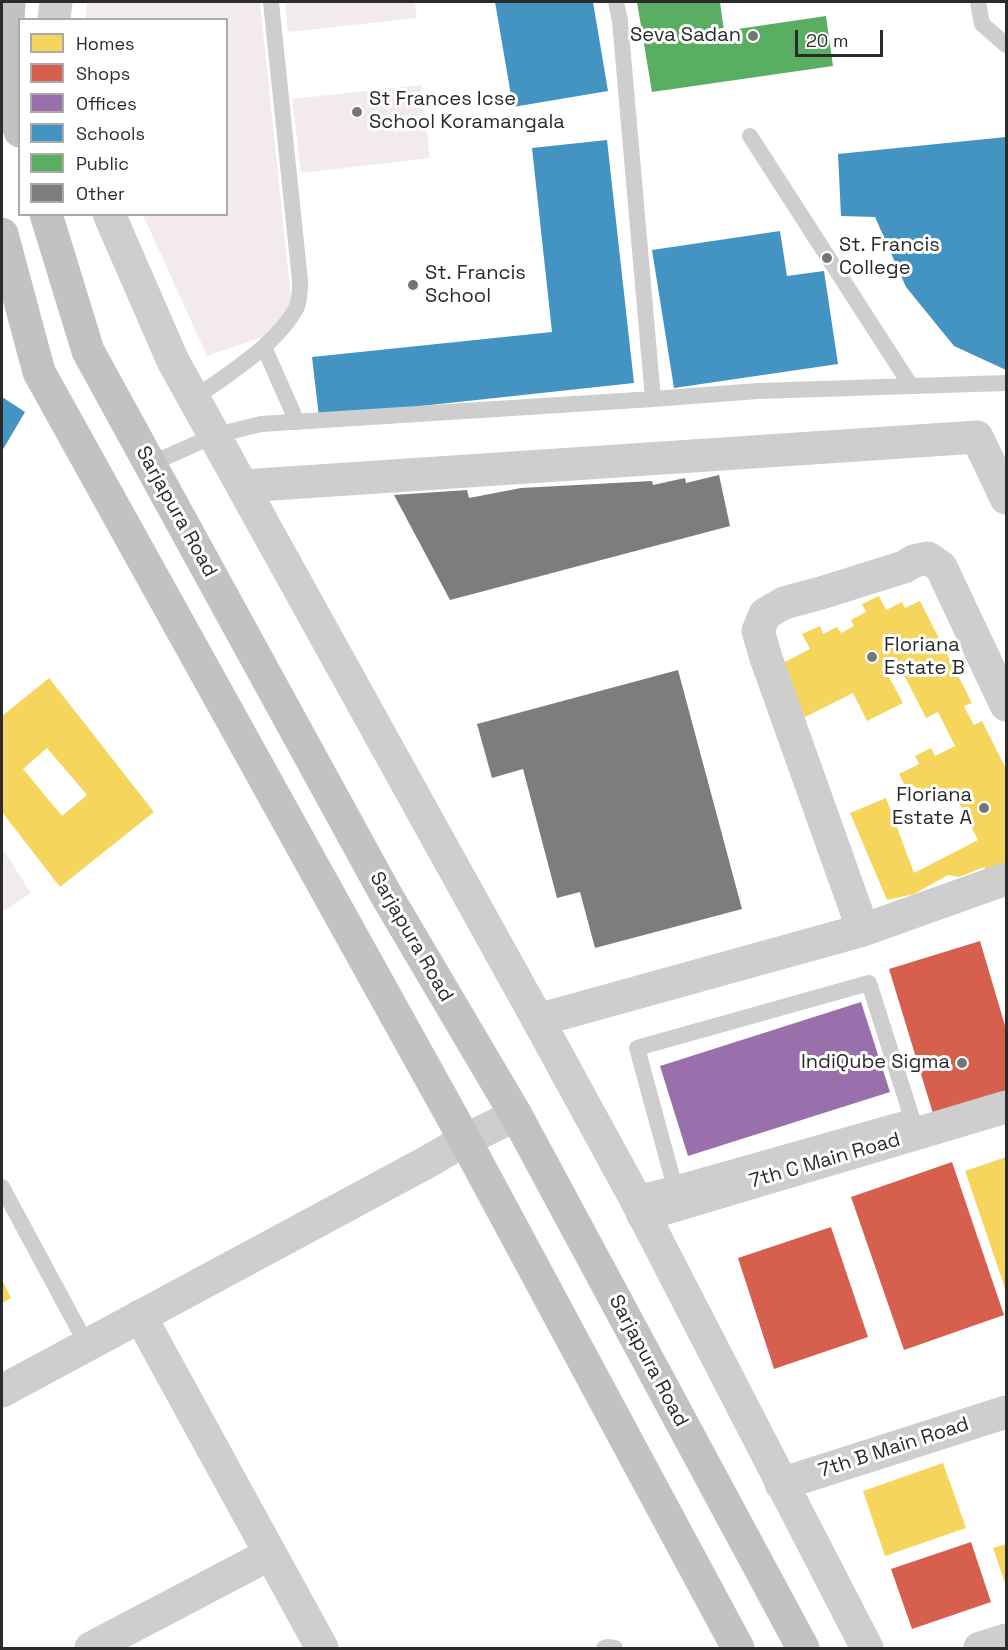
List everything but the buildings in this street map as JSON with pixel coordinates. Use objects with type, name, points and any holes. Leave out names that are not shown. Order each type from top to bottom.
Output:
[{"type":"main road","points":[[9,2],[4,41],[18,125]]},
{"type":"main road","name":"Sarjapura Road","points":[[47,216],[88,351],[385,893],[516,1115],[803,1648]]},
{"type":"main road","points":[[2,234],[39,372],[465,1140],[738,1648]]},
{"type":"street","points":[[54,18],[56,2]]},
{"type":"street","points":[[110,216],[173,361],[216,435],[638,1204],[867,1648]]},
{"type":"street","points":[[243,486],[977,437],[1003,484]]},
{"type":"street","points":[[863,930],[766,658],[758,631],[765,614],[784,603],[928,558],[941,567],[1006,705]]},
{"type":"street","points":[[538,1020],[863,930],[1006,879]]},
{"type":"street","name":"7th C Main Road","points":[[638,1204],[914,1125],[1006,1107]]},
{"type":"street","points":[[2,1391],[465,1140],[516,1115]]},
{"type":"street","points":[[140,1316],[322,1648]]},
{"type":"street","name":"7th B Main Road","points":[[781,1484],[1006,1412]]},
{"type":"street","points":[[91,1648],[270,1554]]},
{"type":"street","points":[[980,1648],[1006,1640]]},
{"type":"lane","points":[[195,398],[271,341],[297,308],[300,281],[271,2]]},
{"type":"lane","points":[[616,2],[620,21],[653,399]]},
{"type":"lane","points":[[978,2],[981,24],[1006,45]]},
{"type":"lane","points":[[750,136],[911,386]]},
{"type":"lane","points":[[264,347],[297,422]]},
{"type":"lane","points":[[150,464],[216,435],[261,424],[758,391],[1006,383]]},
{"type":"lane","points":[[638,1204],[674,1184],[914,1125],[869,983],[637,1048],[674,1184]]},
{"type":"lane","points":[[2,1187],[87,1345]]},
{"type":"lane","points":[[604,1648],[615,1648]]},
{"type":"shaded area","points":[[87,2],[260,2],[294,326],[207,356],[143,216],[228,216],[228,18],[86,18]]},
{"type":"shaded area","points":[[285,2],[415,2],[417,18],[288,32]]},
{"type":"shaded area","points":[[421,85],[430,158],[301,173],[292,99]]},
{"type":"shaded area","points":[[2,848],[31,893],[2,912]]},
{"type":"place","name":"Seva Sadan","points":[[753,36]]},
{"type":"place","name":"St Frances Icse School Koramangala","points":[[357,112]]},
{"type":"place","name":"St. Francis College","points":[[827,258]]},
{"type":"place","name":"St. Francis School","points":[[413,285]]},
{"type":"place","name":"Floriana Estate B","points":[[872,657]]},
{"type":"place","name":"Floriana Estate A","points":[[984,808]]},
{"type":"place","name":"IndiQube Sigma","points":[[962,1063]]}]
